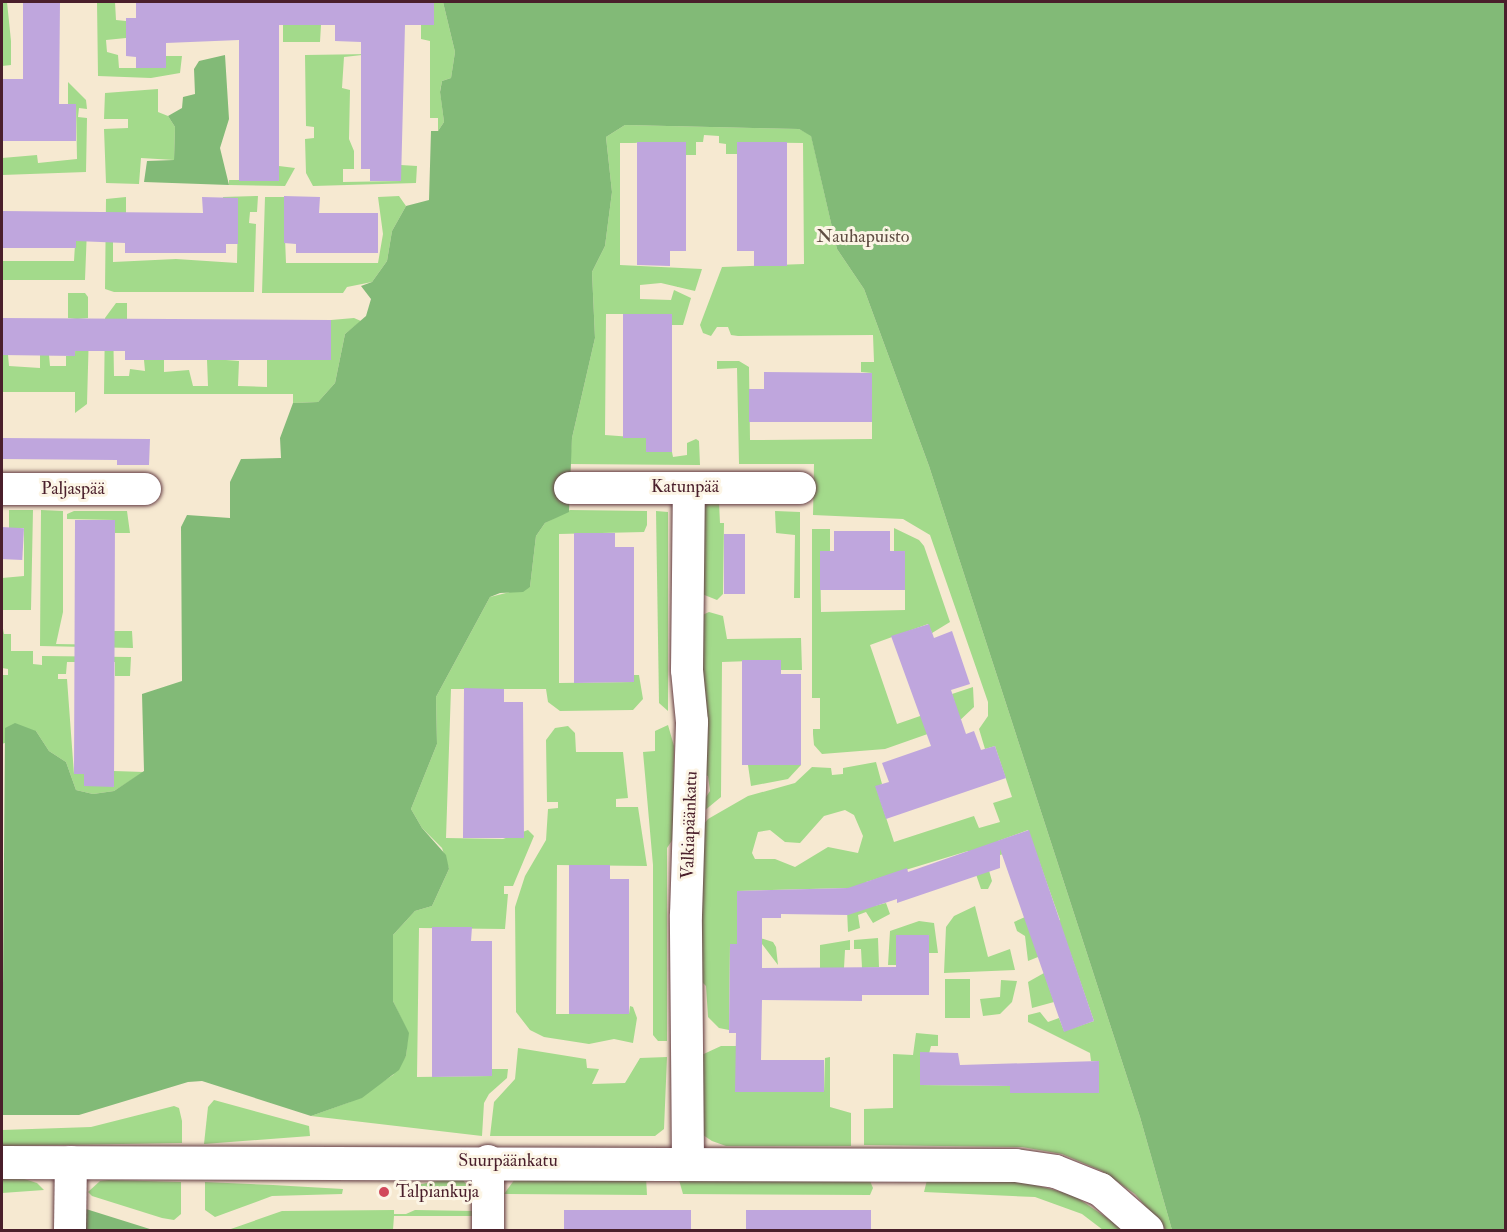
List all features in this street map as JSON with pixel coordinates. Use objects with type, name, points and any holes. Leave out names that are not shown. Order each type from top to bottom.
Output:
[{"type":"street","name":"Katunpää","points":[[570,488],[800,488]]},
{"type":"street","name":"Valkiapäänkatu","points":[[688,1162],[686,915],[692,744],[687,670],[689,488]]},
{"type":"street","name":"Paljaspää","points":[[2,489],[145,489]]},
{"type":"street","name":"Suurpäänkatu","points":[[2,1162],[488,1161],[1015,1165],[1056,1171],[1100,1189],[1147,1230]]},
{"type":"street","points":[[488,1161],[488,1230]]},
{"type":"street","points":[[70,1230],[71,1162]]},
{"type":"green space","points":[[2,2],[7,2],[11,65],[2,66]]},
{"type":"green space","points":[[97,2],[115,2],[116,20],[126,21],[126,38],[106,40],[107,52],[118,55],[119,68],[166,68],[166,56],[182,56],[180,73],[151,78],[98,76]]},
{"type":"green space","points":[[296,2],[308,2],[308,25],[321,25],[320,42],[283,42],[283,25],[296,25]]},
{"type":"green space","points":[[434,2],[443,2],[455,52],[451,78],[442,81],[440,91],[444,122],[438,131],[438,118],[430,118],[430,41],[421,39],[421,25],[434,24]]},
{"type":"green space","name":"Nauhapuisto","points":[[443,2],[1505,2],[1505,1230],[1172,1230],[1140,1117],[929,466],[864,289],[837,249],[811,136],[799,129],[625,125],[606,137],[612,192],[605,246],[592,272],[595,338],[572,438],[569,512],[545,523],[536,536],[530,587],[523,592],[500,593],[490,597],[436,697],[437,744],[411,809],[422,828],[446,855],[449,869],[432,906],[415,911],[393,935],[393,1001],[409,1033],[406,1056],[399,1070],[362,1098],[311,1116],[202,1081],[188,1082],[79,1115],[2,1115],[5,728],[15,723],[36,731],[49,751],[66,762],[76,790],[93,794],[114,791],[144,771],[142,694],[182,681],[181,527],[187,515],[230,518],[230,482],[241,459],[281,458],[280,438],[293,403],[318,402],[335,383],[345,334],[366,316],[371,299],[361,286],[372,282],[387,261],[392,231],[406,206],[429,200],[431,131],[438,131],[444,122],[440,92],[442,81],[451,78],[455,52]]},
{"type":"green space","points":[[371,54],[344,57],[342,88],[350,90],[349,139],[354,151],[354,169],[343,169],[343,182],[401,181],[401,165],[417,166],[416,183],[313,186],[306,173],[305,139],[314,138],[314,127],[306,126],[305,55]]},
{"type":"green space","points":[[225,55],[229,119],[220,148],[229,185],[144,182],[147,161],[174,160],[175,127],[168,116],[182,108],[183,97],[195,94],[194,69],[199,61]]},
{"type":"green space","points":[[68,82],[86,100],[87,109],[79,108],[78,117],[87,118],[86,172],[2,175],[2,158],[37,155],[38,163],[77,159],[76,104],[68,104]]},
{"type":"green space","points":[[158,89],[158,112],[168,116],[175,127],[174,160],[141,158],[139,184],[106,183],[104,129],[128,128],[128,119],[104,119],[105,93]]},
{"type":"green space","points":[[625,125],[799,129],[811,135],[837,249],[864,289],[929,466],[1140,1117],[1172,1230],[1166,1230],[1135,1194],[1102,1171],[1062,1154],[1022,1147],[864,1145],[864,1109],[893,1108],[893,1054],[913,1055],[916,1033],[938,1035],[938,1046],[931,1046],[921,1085],[1010,1086],[1010,1093],[1099,1093],[1099,1061],[1091,1061],[1090,1053],[1028,1022],[1028,1015],[1040,1012],[1048,1022],[1059,1018],[1064,1031],[1094,1021],[1063,932],[1038,957],[1028,961],[1025,936],[1017,931],[1014,922],[1025,917],[1030,931],[1060,920],[1028,830],[998,841],[1003,854],[986,860],[992,881],[988,889],[981,889],[968,851],[866,882],[874,906],[886,903],[890,914],[873,923],[866,912],[858,915],[860,928],[848,932],[846,888],[737,891],[760,938],[773,942],[776,947],[778,965],[762,944],[730,944],[729,1030],[719,1028],[708,1017],[706,986],[698,978],[703,825],[708,819],[748,796],[795,783],[812,767],[831,768],[832,775],[843,774],[843,768],[876,762],[882,784],[876,787],[894,842],[974,816],[979,828],[1000,822],[993,803],[1012,797],[995,746],[985,749],[979,729],[988,716],[988,702],[930,535],[903,519],[813,515],[814,464],[739,464],[737,368],[717,369],[717,361],[739,361],[749,367],[750,440],[872,439],[872,373],[861,372],[861,362],[874,362],[873,335],[738,336],[731,335],[728,327],[717,327],[711,336],[703,333],[700,325],[722,267],[804,264],[803,143],[737,142],[737,154],[726,154],[726,144],[719,143],[719,136],[704,135],[703,142],[696,142],[696,155],[686,155],[686,142],[620,143],[620,265],[702,269],[695,291],[661,283],[640,285],[640,299],[671,300],[674,290],[691,298],[683,325],[672,325],[672,314],[606,314],[605,435],[646,438],[646,452],[672,452],[673,457],[687,455],[687,443],[696,439],[699,441],[700,465],[570,464],[572,438],[595,338],[592,272],[605,246],[612,192],[606,137]],"holes":[[[845,810],[854,815],[863,836],[858,853],[828,847],[795,867],[775,859],[755,859],[752,853],[758,832],[770,830],[785,842],[800,843],[824,816]]]},
{"type":"green space","points":[[279,166],[295,168],[285,186],[229,185],[229,180],[279,180]]},
{"type":"green space","points":[[258,196],[257,212],[250,212],[249,223],[256,224],[254,292],[114,292],[105,289],[106,199],[126,197],[126,213],[113,213],[113,262],[176,259],[237,263],[238,213],[223,213],[223,197]]},
{"type":"green space","points":[[399,196],[406,206],[392,231],[387,261],[372,282],[347,287],[343,293],[262,293],[265,197],[300,197],[284,213],[286,263],[378,263],[383,234],[378,197]]},
{"type":"green space","points":[[76,228],[87,229],[85,280],[2,280],[2,261],[74,261]]},
{"type":"green space","points":[[68,293],[85,293],[88,297],[88,318],[78,319],[89,331],[87,404],[75,413],[75,392],[2,392],[2,355],[8,355],[9,366],[40,368],[40,355],[49,355],[50,366],[66,366],[66,356],[75,355],[76,319],[68,318]]},
{"type":"green space","points":[[116,303],[127,303],[127,319],[113,319],[114,376],[129,376],[130,369],[145,371],[144,360],[164,360],[164,372],[189,370],[193,386],[208,386],[207,360],[226,360],[239,361],[238,386],[267,387],[267,360],[331,360],[331,320],[354,318],[361,321],[345,334],[335,383],[318,402],[293,403],[293,394],[104,394],[105,318]]},
{"type":"green space","points":[[707,501],[719,502],[720,523],[724,523],[723,594],[717,600],[702,594],[703,505]]},
{"type":"green space","points":[[9,510],[33,510],[31,610],[2,610],[2,578],[24,576],[24,528],[9,528]]},
{"type":"green space","points":[[41,510],[63,511],[63,612],[56,644],[114,645],[114,631],[132,631],[133,648],[40,646]]},
{"type":"green space","points":[[570,510],[647,511],[647,525],[644,532],[559,534],[559,683],[634,682],[634,675],[639,675],[643,699],[633,710],[560,711],[548,702],[546,689],[451,689],[446,838],[503,839],[528,830],[534,836],[513,886],[504,886],[504,894],[508,894],[505,929],[419,928],[417,1077],[491,1076],[492,1069],[508,1069],[507,1078],[489,1094],[484,1103],[482,1136],[311,1116],[350,1102],[376,1086],[393,1075],[406,1056],[408,1033],[393,1001],[393,935],[415,911],[432,906],[449,869],[442,848],[422,828],[411,809],[437,744],[436,697],[490,597],[530,587],[536,536],[545,523]]},
{"type":"green space","points":[[74,511],[127,511],[130,533],[115,533],[115,520],[67,519],[67,514]]},
{"type":"green space","points":[[656,511],[668,512],[668,711],[659,703]]},
{"type":"green space","points":[[775,511],[800,512],[800,598],[794,598],[795,535],[776,533]]},
{"type":"green space","points":[[894,528],[919,540],[924,546],[950,622],[932,633],[928,624],[870,645],[897,724],[955,704],[952,694],[973,687],[974,707],[956,724],[885,749],[822,754],[814,745],[813,734],[813,729],[820,729],[820,698],[812,698],[812,529],[830,529],[830,551],[820,551],[821,612],[905,610],[905,552],[894,551]]},
{"type":"green space","points":[[709,612],[723,616],[727,639],[801,638],[802,670],[781,670],[781,660],[722,662],[721,797],[704,811],[700,806],[710,791],[708,776],[703,774],[700,616]]},
{"type":"green space","points":[[2,623],[4,634],[11,634],[11,651],[33,651],[33,664],[42,665],[42,656],[131,657],[130,676],[115,676],[115,662],[67,662],[66,674],[58,674],[58,679],[67,679],[74,774],[84,774],[84,786],[114,786],[114,771],[144,772],[114,791],[93,794],[76,790],[66,762],[49,751],[36,731],[2,744],[2,675],[8,675],[8,669],[2,668]]},
{"type":"green space","points":[[668,725],[674,746],[673,839],[667,848],[667,1041],[658,1041],[653,1035],[653,865],[643,752],[655,751],[655,731]]},
{"type":"green space","points":[[568,726],[575,733],[576,752],[623,752],[628,798],[616,799],[616,807],[638,807],[647,866],[557,865],[556,1014],[629,1014],[630,1006],[633,1007],[637,1018],[633,1043],[614,1039],[589,1044],[544,1037],[530,1030],[516,1012],[515,907],[525,876],[546,840],[548,809],[558,808],[558,802],[547,802],[546,740],[555,728]]},
{"type":"green space","points":[[748,765],[801,765],[788,779],[751,786]]},
{"type":"green space","points":[[975,906],[988,957],[1010,949],[1015,970],[944,973],[946,927],[954,916]]},
{"type":"green space","points":[[919,921],[934,923],[938,953],[929,953],[896,936],[896,965],[888,965],[890,931]]},
{"type":"green space","points":[[878,938],[879,967],[862,968],[861,949],[854,949],[854,940]]},
{"type":"green space","points":[[850,940],[850,950],[845,950],[844,968],[820,968],[820,945]]},
{"type":"green space","points":[[1044,973],[1054,1002],[1032,1008],[1028,982]]},
{"type":"green space","points":[[945,979],[970,979],[970,1018],[945,1018]]},
{"type":"green space","points":[[1001,980],[1017,981],[1012,1002],[1000,1014],[983,1016],[980,999],[1000,997]]},
{"type":"green space","points":[[721,1046],[742,1046],[747,1060],[736,1060],[736,1092],[824,1092],[825,1058],[830,1057],[830,1107],[851,1113],[851,1146],[726,1146],[703,1135],[695,1058]]},
{"type":"green space","points":[[518,1048],[586,1059],[587,1068],[599,1069],[592,1084],[625,1083],[640,1058],[667,1057],[664,1129],[655,1136],[490,1136],[494,1102],[515,1079]]},
{"type":"green space","points":[[214,1100],[309,1126],[310,1136],[204,1144],[208,1107]]},
{"type":"green space","points":[[174,1106],[179,1108],[182,1121],[182,1143],[2,1146],[2,1130],[91,1127]]},
{"type":"green space","points":[[18,1177],[37,1183],[44,1190],[2,1193],[2,1179]]},
{"type":"green space","points":[[646,1177],[647,1195],[504,1194],[515,1179]]},
{"type":"green space","points":[[448,1179],[463,1180],[474,1194],[412,1193],[411,1186]]},
{"type":"green space","points":[[1012,1179],[1073,1195],[1125,1230],[1103,1230],[1082,1214],[1035,1197],[924,1192],[927,1180]]},
{"type":"green space","points":[[679,1180],[870,1181],[873,1188],[870,1195],[683,1194]]},
{"type":"green space","points":[[100,1181],[181,1182],[181,1214],[174,1220],[162,1218],[92,1196],[88,1192]]},
{"type":"green space","points":[[205,1182],[343,1189],[342,1194],[272,1196],[215,1217],[205,1210]]},
{"type":"green space","points":[[86,1209],[153,1230],[86,1230]]},
{"type":"green space","points":[[394,1210],[394,1214],[406,1214],[415,1210],[473,1211],[475,1216],[394,1216],[393,1230],[228,1230],[282,1211]]},
{"type":"building","points":[[23,2],[60,2],[59,104],[76,104],[76,141],[2,141],[2,79],[23,79]]},
{"type":"building","points":[[136,2],[434,2],[434,25],[405,25],[401,181],[370,181],[370,169],[361,169],[361,42],[335,41],[335,25],[279,25],[279,181],[239,181],[239,40],[166,43],[166,68],[136,68],[136,57],[126,56],[126,18],[136,18]]},
{"type":"building","points":[[637,142],[686,142],[686,251],[670,251],[670,266],[637,265]]},
{"type":"building","points":[[737,142],[787,142],[787,266],[754,266],[754,251],[737,251]]},
{"type":"building","points":[[284,196],[320,197],[319,213],[378,213],[378,253],[296,253],[296,244],[284,243]]},
{"type":"building","points":[[202,197],[238,198],[238,244],[226,244],[226,253],[125,253],[125,243],[76,241],[76,248],[2,248],[2,211],[203,213]]},
{"type":"building","points":[[623,314],[672,314],[672,452],[646,452],[646,438],[623,438]]},
{"type":"building","points":[[2,318],[331,320],[331,360],[125,360],[125,351],[75,351],[75,356],[2,355]]},
{"type":"building","points":[[764,372],[872,373],[872,422],[749,422],[749,389],[764,389]]},
{"type":"building","points":[[2,438],[150,439],[149,465],[117,465],[117,460],[2,459]]},
{"type":"building","points":[[75,520],[115,520],[114,787],[84,786],[84,774],[74,774]]},
{"type":"building","points":[[2,527],[24,528],[22,560],[2,559]]},
{"type":"building","points":[[834,531],[890,531],[890,551],[905,551],[905,590],[820,590],[820,551],[834,551]]},
{"type":"building","points":[[574,533],[615,533],[615,547],[634,547],[634,682],[574,683]]},
{"type":"building","points":[[724,534],[745,534],[745,594],[724,594]]},
{"type":"building","points":[[929,624],[934,638],[952,631],[970,684],[951,690],[966,734],[974,731],[981,750],[995,746],[1006,778],[886,819],[875,786],[889,782],[882,763],[931,746],[891,636]]},
{"type":"building","points":[[742,660],[781,660],[781,674],[801,674],[801,765],[742,765]]},
{"type":"building","points":[[464,688],[504,689],[504,702],[523,702],[524,838],[463,838]]},
{"type":"building","points":[[1029,830],[1094,1021],[1064,1032],[1000,849],[1000,868],[897,903],[897,899],[848,915],[781,914],[781,918],[762,918],[762,968],[896,967],[896,935],[929,935],[929,995],[862,995],[862,1001],[762,1000],[761,1060],[824,1060],[824,1092],[735,1092],[736,1033],[729,1033],[730,944],[737,944],[737,891],[848,888],[907,868],[908,872]]},
{"type":"building","points":[[569,865],[610,865],[610,879],[629,879],[629,1014],[569,1014]]},
{"type":"building","points":[[432,927],[472,927],[471,941],[492,941],[492,1076],[432,1077]]},
{"type":"building","points":[[920,1052],[958,1053],[960,1065],[1099,1061],[1099,1093],[1010,1093],[1010,1086],[920,1085]]},
{"type":"building","points":[[564,1210],[691,1210],[691,1230],[564,1230]]},
{"type":"building","points":[[746,1210],[871,1210],[871,1230],[746,1230]]},
{"type":"place","name":"Talpiankuja","points":[[384,1192]]}]
